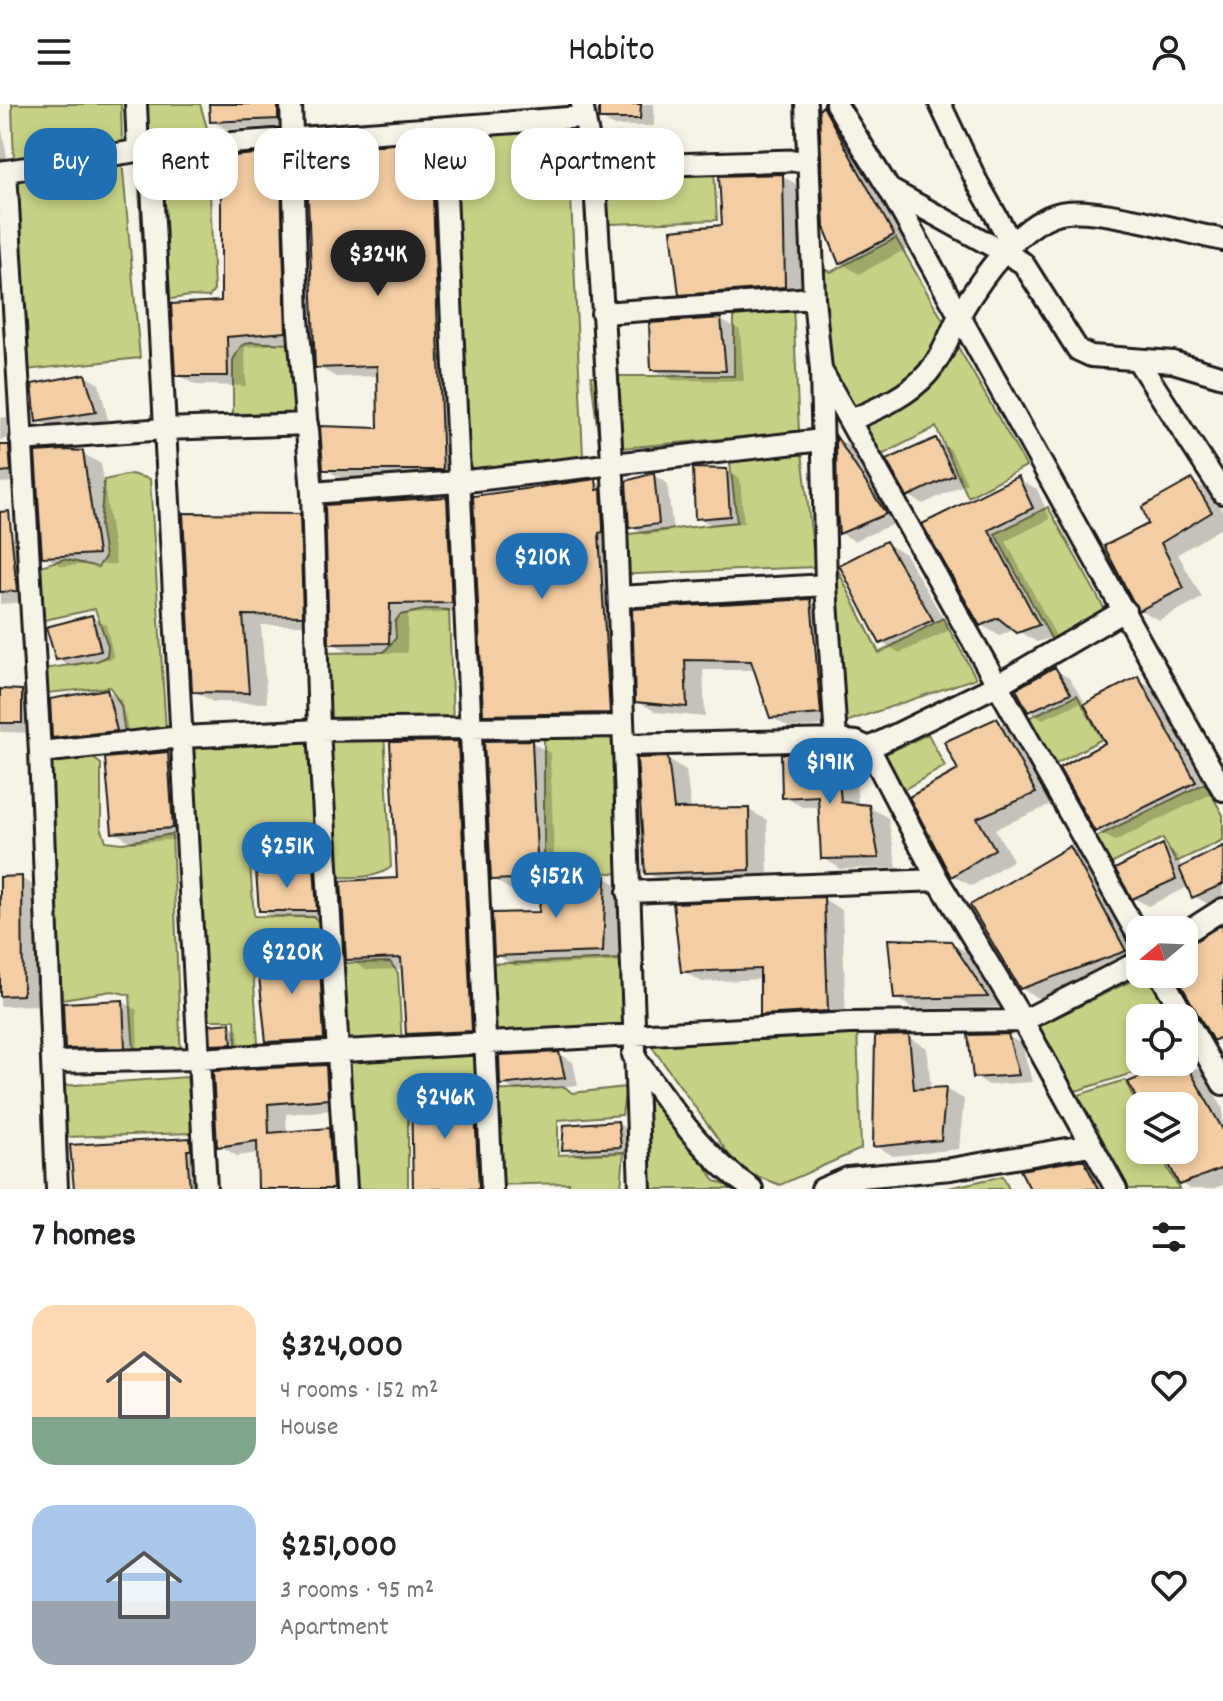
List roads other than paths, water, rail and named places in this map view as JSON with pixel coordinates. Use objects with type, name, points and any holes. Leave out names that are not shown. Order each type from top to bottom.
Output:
[{"type":"street","points":[[136,104],[140,128]]},
{"type":"street","points":[[291,104],[292,128]]},
{"type":"street","points":[[806,104],[814,298],[821,370],[826,585],[836,740]]},
{"type":"street","points":[[836,104],[889,189],[1223,790]]},
{"type":"street","points":[[940,104],[1007,248]]},
{"type":"street","points":[[443,128],[582,110]]},
{"type":"street","points":[[57,1189],[55,1062],[40,752],[3,171],[133,152]]},
{"type":"street","points":[[684,164],[808,160]]},
{"type":"street","points":[[889,189],[1007,248],[1030,270],[1067,338],[1078,350],[1091,356],[1173,362],[1223,377]]},
{"type":"street","points":[[148,200],[164,429],[206,1189]]},
{"type":"street","points":[[295,200],[298,318],[312,493],[319,730],[346,1189]]},
{"type":"street","points":[[446,200],[492,1189]]},
{"type":"street","points":[[596,200],[619,597],[640,1189]]},
{"type":"street","points":[[851,420],[896,399],[925,376],[946,349],[959,315],[1007,248],[1050,216],[1079,211],[1223,240]]},
{"type":"street","points":[[602,313],[814,298]]},
{"type":"street","points":[[1138,361],[1223,493]]},
{"type":"street","points":[[821,370],[1127,916]]},
{"type":"street","points":[[21,440],[164,429],[307,424]]},
{"type":"street","points":[[312,493],[458,482],[822,440]]},
{"type":"street","points":[[619,597],[826,585]]},
{"type":"street","points":[[40,752],[182,737],[319,730],[836,740],[869,748],[997,685],[1125,610]]},
{"type":"street","points":[[869,748],[938,880],[1023,1021],[1116,1189]]},
{"type":"street","points":[[628,892],[938,880]]},
{"type":"street","points":[[1198,925],[1223,909]]},
{"type":"street","points":[[55,1062],[198,1059],[484,1043],[633,1045],[850,1023],[1023,1021],[1126,968]]},
{"type":"street","points":[[1168,988],[1223,1084]]},
{"type":"street","points":[[633,1045],[690,1134],[716,1162],[752,1189]]},
{"type":"street","points":[[822,1189],[848,1178],[951,1169],[1090,1145]]}]
